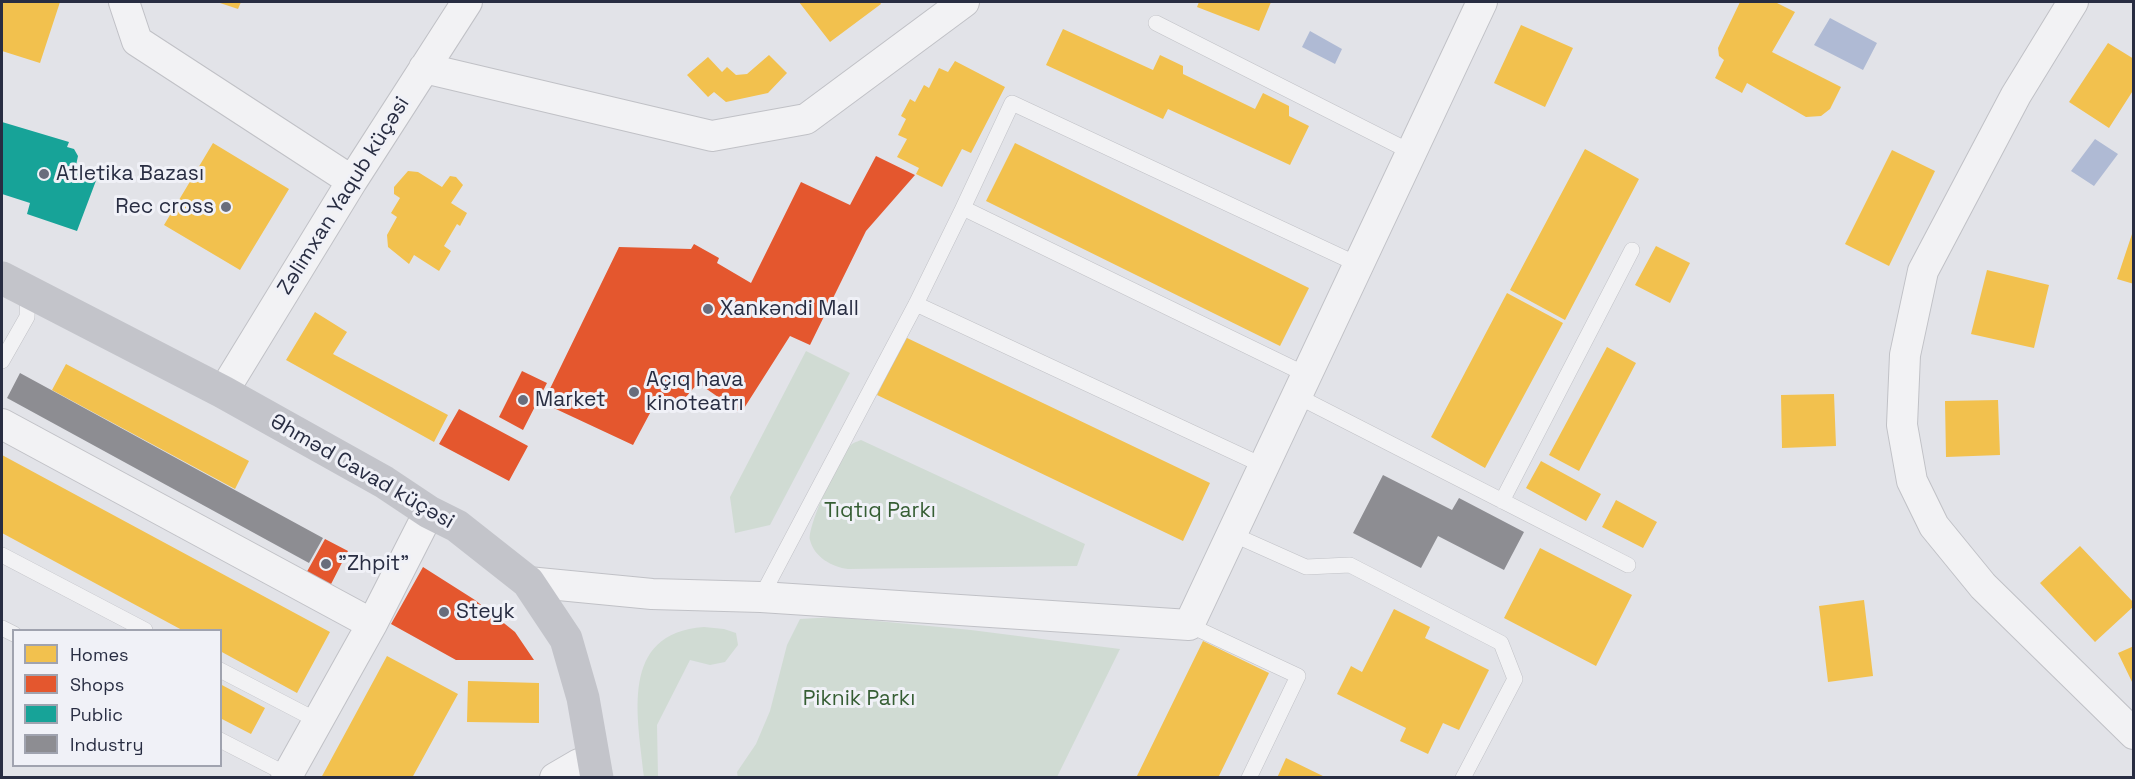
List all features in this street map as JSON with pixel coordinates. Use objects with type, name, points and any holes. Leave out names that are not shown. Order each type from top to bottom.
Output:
[{"type":"street","points":[[124,2],[137,41],[352,181]]},
{"type":"street","name":"Zəlimxan Yaqub küçəsi","points":[[223,392],[352,181],[467,2]]},
{"type":"street","points":[[424,68],[712,136],[806,119],[964,2]]},
{"type":"street","points":[[528,582],[652,594],[761,597],[1189,625],[1482,2]]},
{"type":"street","points":[[2073,2],[2016,95],[1923,271],[1905,355],[1902,425],[1912,481],[1934,526],[1983,586],[2133,734]]},
{"type":"street","name":"Əhməd Cavad küçəsi","points":[[15,285],[223,392],[384,482],[429,512],[457,526],[528,582],[566,639],[583,698],[577,773]]},
{"type":"street","points":[[2,424],[372,624]]},
{"type":"street","points":[[287,776],[372,624],[429,512]]},
{"type":"lane","points":[[1156,23],[1411,152]]},
{"type":"lane","points":[[761,597],[916,304],[1012,103],[1357,264]]},
{"type":"lane","points":[[963,208],[1302,386],[1502,501],[1628,565]]},
{"type":"lane","points":[[1502,501],[1632,250]]},
{"type":"lane","points":[[2,362],[27,317],[15,285]]},
{"type":"lane","points":[[916,304],[1264,466]]},
{"type":"lane","points":[[1232,534],[1306,567],[1350,565],[1501,643],[1515,679],[1463,777]]},
{"type":"lane","points":[[2,555],[143,629]]},
{"type":"lane","points":[[1189,625],[1298,676],[1249,777]]},
{"type":"lane","points":[[222,671],[318,721]]},
{"type":"lane","points":[[222,741],[287,776]]},
{"type":"green space","points":[[806,351],[850,373],[770,525],[735,533],[730,497]]},
{"type":"green space","name":"Tıqtıq Parkı","points":[[861,440],[1085,544],[1077,566],[848,569],[830,563],[812,546],[810,533],[813,521],[844,453],[850,446]]},
{"type":"green space","name":"Piknik Parkı","points":[[835,617],[971,630],[1120,649],[1057,777],[738,778],[737,772],[756,744],[770,711],[787,645],[800,619]]},
{"type":"green space","points":[[704,627],[736,633],[738,645],[725,662],[710,665],[690,660],[657,725],[658,777],[644,777],[638,705],[640,682],[646,662],[658,645],[676,633]]},
{"type":"water","points":[[1830,18],[1877,43],[1863,70],[1814,45]]},
{"type":"water","points":[[1310,31],[1342,49],[1335,64],[1302,47]]},
{"type":"water","points":[[2095,139],[2118,154],[2094,186],[2071,171]]},
{"type":"building: Homes","points":[[2,2],[60,2],[40,63],[2,51]]},
{"type":"building: Homes","points":[[217,2],[241,2],[238,9]]},
{"type":"building: Homes","points":[[799,2],[880,2],[881,4],[830,42]]},
{"type":"building: Homes","points":[[1199,2],[1271,2],[1259,31],[1197,7]]},
{"type":"building: Homes","points":[[1740,2],[1775,2],[1795,12],[1772,52],[1841,87],[1830,109],[1821,116],[1806,117],[1747,83],[1742,93],[1715,78],[1724,60],[1719,56],[1718,48]]},
{"type":"building: Homes","points":[[1521,25],[1573,48],[1545,107],[1494,83]]},
{"type":"building: Homes","points":[[1063,29],[1153,70],[1160,55],[1183,66],[1183,74],[1255,109],[1263,93],[1289,106],[1289,116],[1309,126],[1290,165],[1168,109],[1163,119],[1046,65]]},
{"type":"building: Homes","points":[[2108,43],[2134,59],[2134,89],[2109,128],[2069,102]]},
{"type":"building: Homes","points":[[769,55],[787,73],[768,93],[726,102],[714,92],[708,97],[687,75],[708,57],[722,72],[727,67],[736,75],[747,74]]},
{"type":"building: Homes","points":[[955,61],[1005,87],[971,153],[962,149],[942,187],[916,174],[919,168],[897,157],[907,139],[898,135],[906,119],[901,116],[910,99],[915,102],[924,85],[929,88],[939,68],[948,72]]},
{"type":"building: Homes","name":"Rec cross","points":[[213,143],[289,189],[240,270],[164,225]]},
{"type":"building: Homes","points":[[1015,143],[1309,288],[1280,346],[986,201]]},
{"type":"building: Homes","points":[[1585,149],[1639,179],[1565,320],[1510,290]]},
{"type":"building: Homes","points":[[1892,150],[1935,171],[1889,266],[1845,244]]},
{"type":"building: Homes","points":[[408,171],[418,172],[442,187],[450,176],[456,177],[463,185],[451,203],[467,213],[460,226],[457,224],[444,246],[451,251],[439,271],[414,255],[409,264],[388,247],[387,235],[397,217],[391,213],[400,198],[394,194],[394,187]]},
{"type":"building: Homes","points":[[2134,231],[2134,284],[2117,279]]},
{"type":"building: Homes","points":[[1656,246],[1690,263],[1670,303],[1635,285]]},
{"type":"building: Homes","points":[[1987,270],[2049,285],[2034,348],[1971,334]]},
{"type":"building: Homes","points":[[1507,293],[1563,323],[1485,468],[1431,437]]},
{"type":"building: Homes","points":[[315,312],[347,332],[333,354],[448,415],[434,442],[286,360]]},
{"type":"building: Homes","points":[[905,337],[1210,483],[1183,541],[877,395]]},
{"type":"building: Homes","points":[[1607,347],[1636,363],[1579,471],[1549,455]]},
{"type":"building: Homes","points":[[66,364],[249,461],[235,489],[52,390]]},
{"type":"building: Homes","points":[[1834,394],[1836,446],[1782,448],[1781,395]]},
{"type":"building: Homes","points":[[1998,400],[2000,455],[1946,457],[1945,401]]},
{"type":"building: Homes","points":[[2,455],[330,632],[297,693],[222,652],[222,629],[180,629],[2,533]]},
{"type":"building: Homes","points":[[1541,461],[1601,494],[1586,521],[1526,488]]},
{"type":"building: Homes","points":[[1616,500],[1657,522],[1643,548],[1602,527]]},
{"type":"building: Homes","points":[[2080,546],[2134,603],[2134,606],[2095,642],[2040,583]]},
{"type":"building: Homes","points":[[1540,548],[1632,595],[1596,666],[1504,618]]},
{"type":"building: Homes","points":[[1864,600],[1873,676],[1828,682],[1819,606]]},
{"type":"building: Homes","points":[[1394,609],[1430,627],[1425,638],[1489,670],[1459,730],[1443,723],[1428,754],[1400,741],[1406,728],[1337,694],[1351,666],[1362,672]]},
{"type":"building: Homes","points":[[1203,641],[1269,673],[1218,778],[1136,778]]},
{"type":"building: Homes","points":[[2134,646],[2134,686],[2118,653]]},
{"type":"building: Homes","points":[[387,656],[458,694],[412,778],[321,778]]},
{"type":"building: Homes","points":[[468,681],[539,683],[539,723],[467,722]]},
{"type":"building: Homes","points":[[222,685],[265,708],[251,734],[222,719]]},
{"type":"building: Homes","points":[[1286,758],[1327,778],[1277,778]]},
{"type":"building: Shops","name":"Xankəndi Mall","points":[[876,156],[915,175],[866,231],[810,345],[790,336],[741,413],[698,383],[685,398],[657,400],[633,445],[543,403],[619,247],[691,249],[694,244],[719,258],[717,263],[751,283],[801,182],[850,205]]},
{"type":"building: Shops","name":"Market","points":[[522,371],[547,383],[523,430],[499,417]]},
{"type":"building: Shops","points":[[459,409],[528,446],[509,481],[439,444]]},
{"type":"building: Shops","name":"\"Zhpit\"","points":[[325,539],[348,551],[328,590],[304,577]]},
{"type":"building: Shops","name":"Steyk","points":[[423,567],[475,600],[515,632],[534,660],[456,660],[391,624]]},
{"type":"building: Public","name":"Atletika Bazası","points":[[2,122],[69,142],[67,147],[74,149],[78,156],[75,170],[97,178],[77,231],[27,214],[30,203],[2,194]]},
{"type":"building: Industry","points":[[20,373],[323,538],[309,563],[7,398]]},
{"type":"building: Industry","points":[[1383,475],[1452,510],[1459,498],[1524,532],[1504,570],[1438,536],[1421,568],[1353,533]]},
{"type":"place","name":"Atletika Bazası","points":[[44,174]]},
{"type":"place","name":"Rec cross","points":[[226,207]]},
{"type":"place","name":"Xankəndi Mall","points":[[708,309]]},
{"type":"place","name":"Açıq hava kinoteatrı","points":[[634,392]]},
{"type":"place","name":"Market","points":[[523,400]]},
{"type":"place","name":"\"Zhpit\"","points":[[326,564]]},
{"type":"place","name":"Steyk","points":[[444,612]]}]
